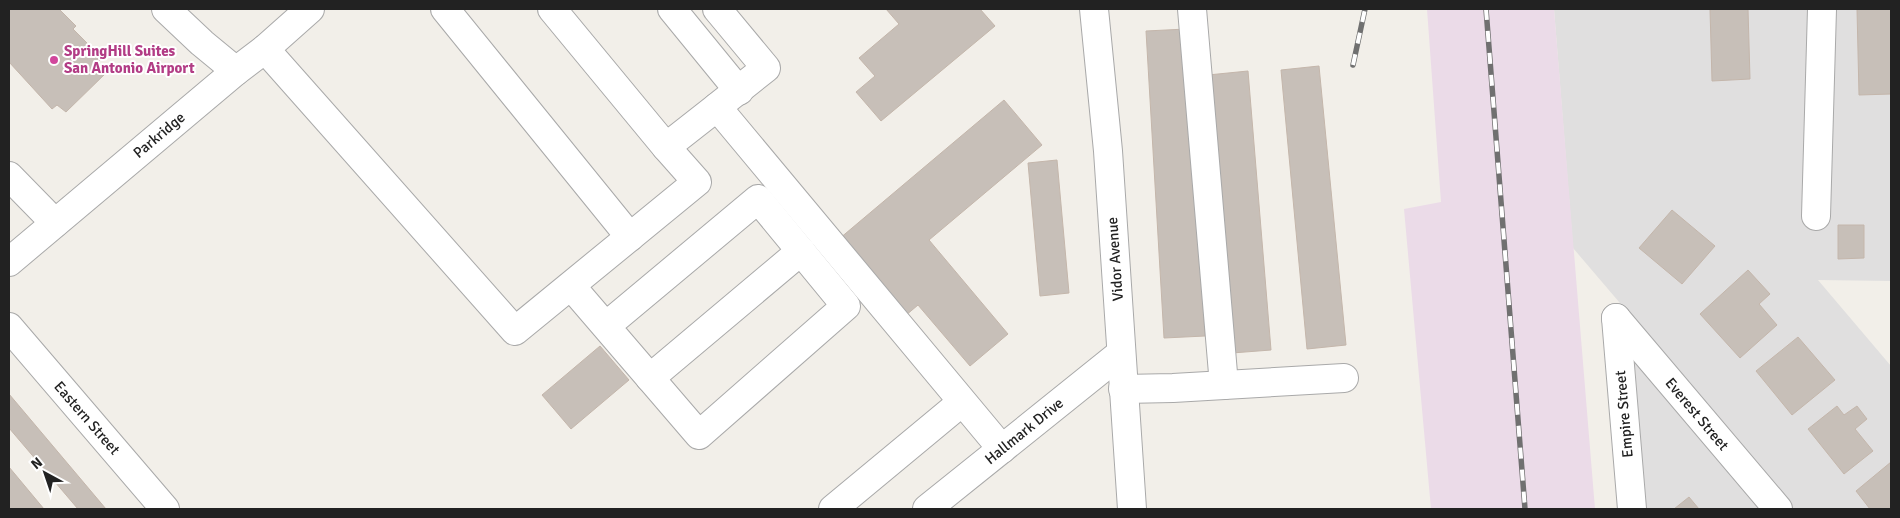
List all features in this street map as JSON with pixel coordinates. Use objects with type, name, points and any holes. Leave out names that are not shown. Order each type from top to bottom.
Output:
[{"type":"street","points":[[166,9],[202,43],[236,70]]},
{"type":"street","points":[[445,9],[630,237]]},
{"type":"street","points":[[265,49],[514,331],[697,182],[552,9]]},
{"type":"street","points":[[672,9],[739,91]]},
{"type":"street","points":[[666,146],[739,91],[766,68],[717,9]]},
{"type":"street","name":"Vidor Avenue","points":[[1094,9],[1108,151],[1120,354],[1132,509]]},
{"type":"street","points":[[1192,9],[1224,385]]},
{"type":"street","points":[[1816,216],[1822,9]]},
{"type":"street","name":"Parkridge","points":[[9,262],[236,70],[265,49],[294,13]]},
{"type":"street","points":[[717,107],[1002,449]]},
{"type":"street","points":[[9,176],[55,223]]},
{"type":"street","points":[[571,286],[699,435],[846,306],[758,199],[606,326]]},
{"type":"street","points":[[650,378],[801,251]]},
{"type":"street","name":"Empire Street","points":[[1616,318],[1632,509]]},
{"type":"street","name":"Everest Street","points":[[1616,318],[1778,509]]},
{"type":"street","name":"Eastern Street","points":[[9,327],[165,509]]},
{"type":"street","name":"Hallmark Drive","points":[[927,509],[1120,354]]},
{"type":"street","points":[[1123,389],[1344,378]]},
{"type":"street","points":[[833,509],[962,402]]},
{"type":"shaded area","points":[[1427,9],[1554,9],[1595,509],[1431,509],[1404,209],[1441,202]]},
{"type":"shaded area","points":[[1554,9],[1891,9],[1891,281],[1818,280],[1891,366],[1891,509],[1646,509],[1631,316],[1573,248]]},
{"type":"building","name":"SpringHill Suites San Antonio Airport","points":[[9,9],[59,9],[76,26],[73,29],[102,58],[97,63],[107,72],[66,112],[57,105],[52,109],[9,62]]},
{"type":"building","points":[[886,9],[980,9],[995,26],[881,121],[856,92],[875,76],[859,58],[899,24]]},
{"type":"building","points":[[1710,9],[1748,9],[1750,79],[1712,81]]},
{"type":"building","points":[[1857,9],[1891,9],[1891,94],[1859,95]]},
{"type":"building","points":[[1186,29],[1205,336],[1164,338],[1146,31]]},
{"type":"building","points":[[1319,66],[1346,345],[1307,349],[1281,70]]},
{"type":"building","points":[[1248,71],[1271,350],[1232,353],[1208,75]]},
{"type":"building","points":[[1004,100],[1042,145],[929,240],[1008,334],[970,366],[918,305],[905,316],[839,239]]},
{"type":"building","points":[[1057,160],[1069,293],[1040,296],[1028,163]]},
{"type":"building","points":[[1672,210],[1715,246],[1682,284],[1639,248]]},
{"type":"building","points":[[1838,225],[1864,225],[1864,258],[1838,259]]},
{"type":"building","points":[[1748,270],[1770,294],[1759,304],[1777,325],[1740,358],[1700,314]]},
{"type":"building","points":[[1798,337],[1835,380],[1792,415],[1756,371]]},
{"type":"building","points":[[600,346],[629,380],[571,429],[542,395]]},
{"type":"building","points":[[9,394],[106,509],[78,509],[9,428]]},
{"type":"building","points":[[1837,406],[1844,415],[1857,406],[1867,419],[1855,429],[1873,451],[1844,474],[1808,429]]},
{"type":"building","points":[[1891,462],[1891,509],[1870,509],[1856,491]]},
{"type":"building","points":[[9,467],[44,509],[9,509]]},
{"type":"building","points":[[1689,497],[1699,509],[1674,509]]},
{"type":"railway","points":[[1353,65],[1365,9]]},
{"type":"railway","points":[[1486,9],[1525,509]]},
{"type":"place","name":"SpringHill Suites San Antonio Airport","points":[[54,60]]}]
